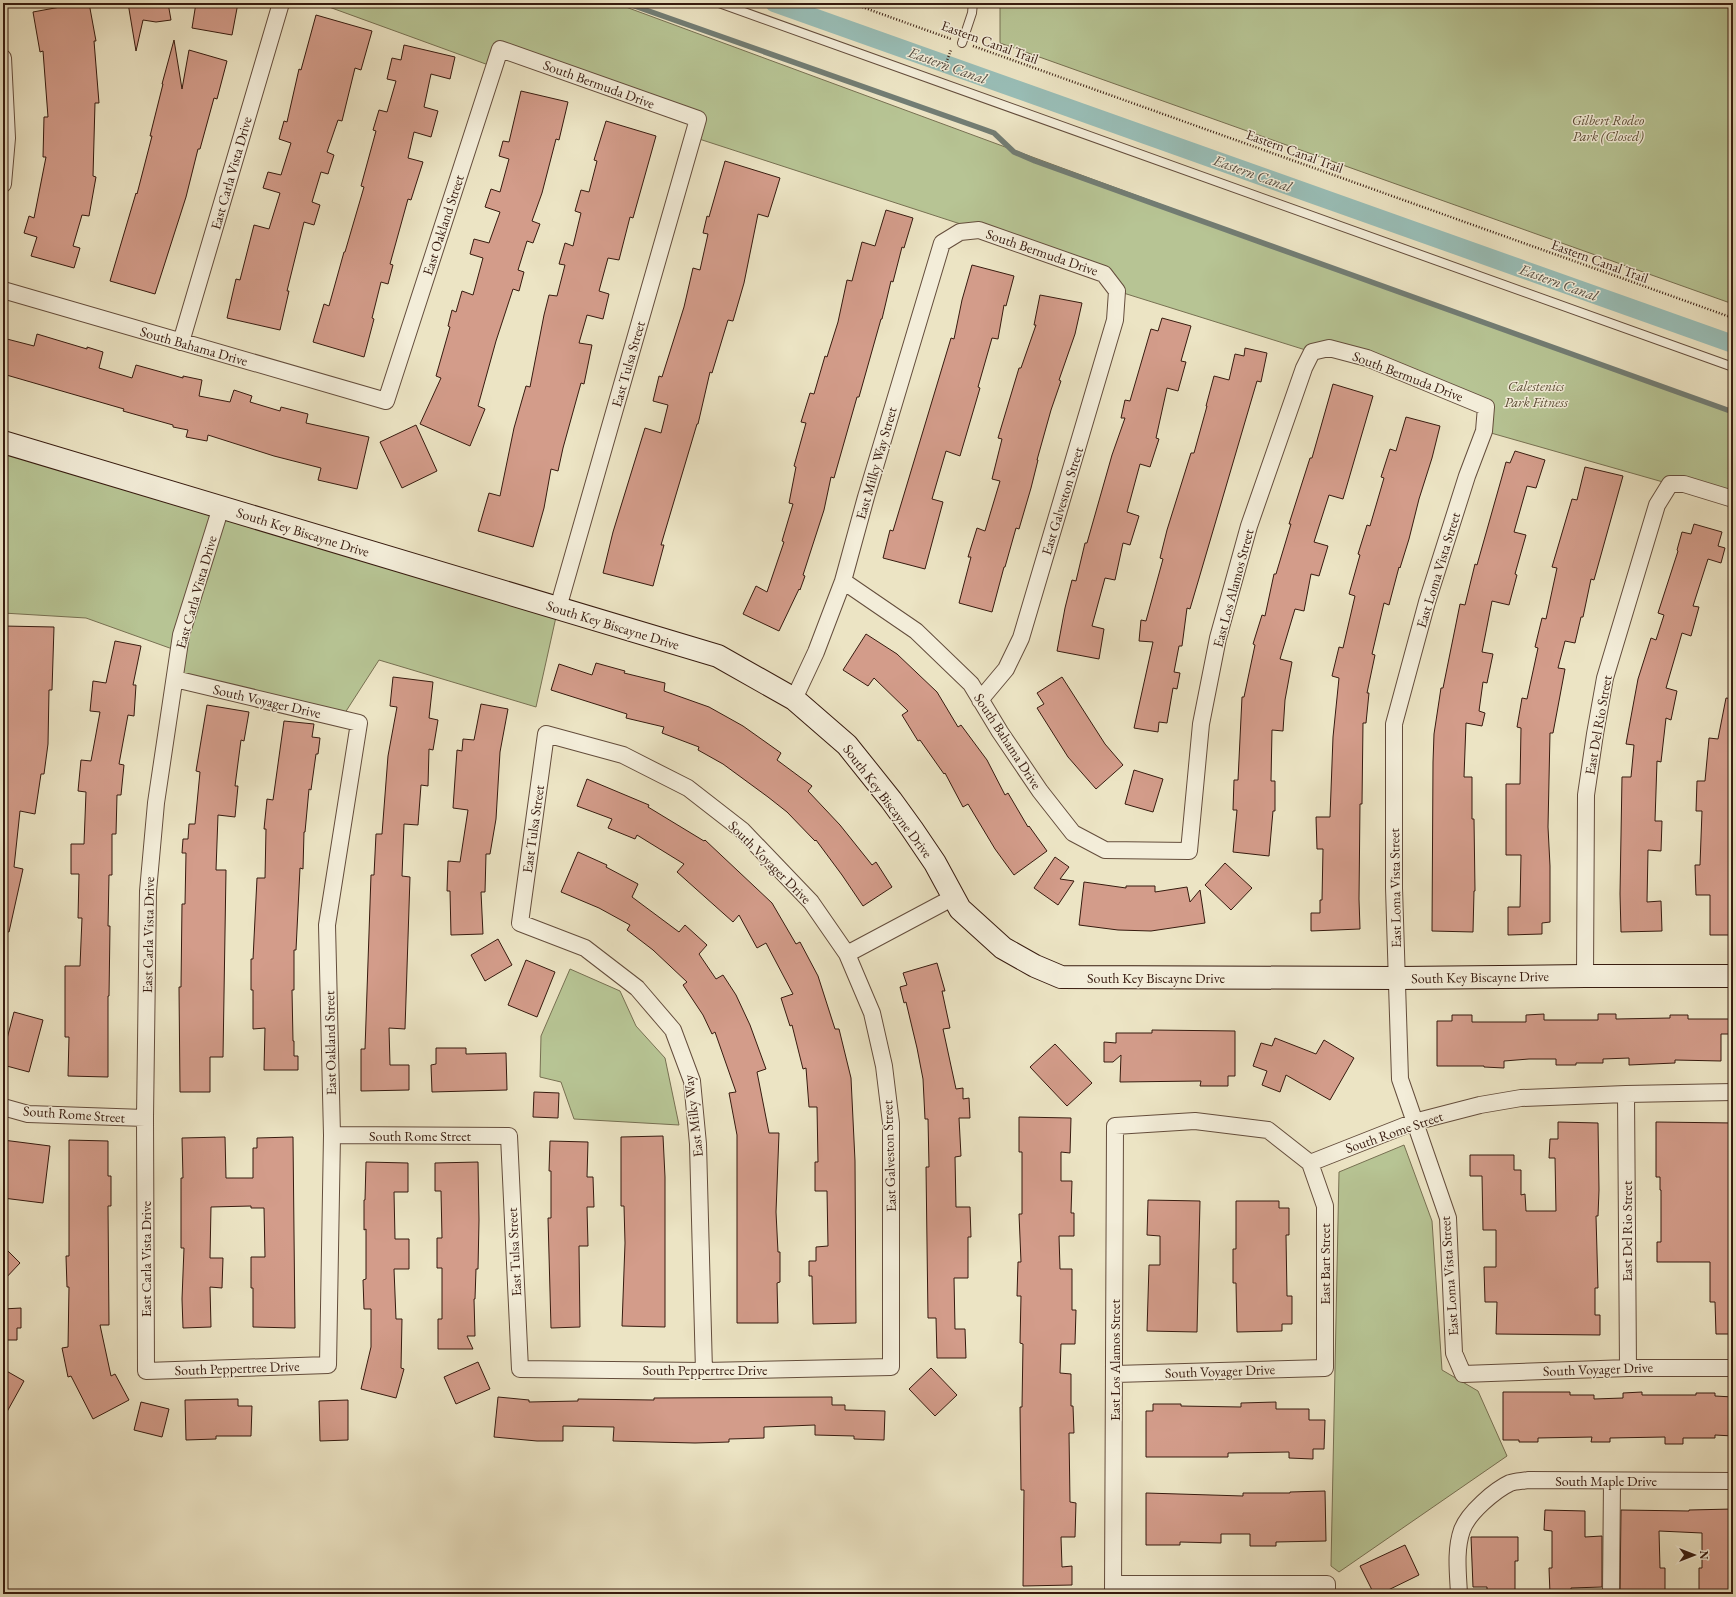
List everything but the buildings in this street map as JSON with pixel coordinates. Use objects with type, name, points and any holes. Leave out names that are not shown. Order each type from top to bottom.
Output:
[{"type":"street","name":"East Carla Vista Drive","points":[[181,342],[281,3]]},
{"type":"street","name":"South Bermuda Drive","points":[[500,49],[698,119]]},
{"type":"street","name":"East Oakland Street","points":[[386,401],[500,49]]},
{"type":"street","points":[[3,58],[7,138],[3,184]]},
{"type":"street","name":"East Tulsa Street","points":[[558,608],[698,119]]},
{"type":"street","name":"South Bermuda Drive","points":[[960,232],[979,230],[1104,274],[1117,291]]},
{"type":"street","name":"East Milky Way Street","points":[[794,699],[816,652],[843,581],[866,497],[942,243],[960,232]]},
{"type":"street","name":"South Bahama Drive","points":[[3,290],[386,401]]},
{"type":"street","name":"East Galveston Street","points":[[980,700],[1006,669],[1021,638],[1115,320],[1117,291]]},
{"type":"street","name":"South Bermuda Drive","points":[[1329,348],[1367,358],[1486,406]]},
{"type":"street","name":"East Los Alamos Street","points":[[1189,851],[1201,724],[1218,638],[1249,526],[1304,368],[1312,352],[1329,348]]},
{"type":"street","name":"East Loma Vista Street","points":[[1463,1374],[1454,1353],[1448,1218],[1400,1079],[1394,888],[1394,724],[1430,594],[1467,476],[1484,431],[1486,406]]},
{"type":"street","name":"South Key Biscayne Drive","points":[[3,442],[718,656],[794,699],[847,745],[891,800],[935,863],[960,909],[1003,948],[1035,966],[1061,977],[1398,978],[1733,976]]},
{"type":"street","name":"East Del Rio Street","points":[[1586,976],[1586,795],[1594,734],[1607,670],[1657,505],[1670,484],[1684,484],[1733,500]]},
{"type":"street","name":"East Carla Vista Drive","points":[[146,1371],[145,1118],[148,891],[156,803],[181,635],[221,507]]},
{"type":"street","name":"South Bahama Drive","points":[[843,581],[916,631],[971,684],[1000,732],[1040,791],[1073,833],[1105,850],[1189,851]]},
{"type":"street","name":"South Voyager Drive","points":[[175,679],[359,723]]},
{"type":"street","name":"East Oakland Street","points":[[328,1365],[332,1135],[327,925],[359,723]]},
{"type":"street","name":"East Tulsa Street","points":[[520,923],[546,734]]},
{"type":"street","name":"South Voyager Drive","points":[[546,734],[623,754],[688,788],[742,830],[811,902],[847,954]]},
{"type":"street","points":[[847,954],[954,897]]},
{"type":"street","name":"East Milky Way","points":[[520,923],[585,948],[637,988],[673,1030],[692,1080],[698,1144],[704,1371]]},
{"type":"street","name":"East Galveston Street","points":[[847,954],[872,1013],[884,1066],[891,1123],[891,1366]]},
{"type":"street","name":"South Rome Street","points":[[1310,1163],[1414,1122],[1480,1104],[1521,1098],[1733,1092]]},
{"type":"street","name":"East Del Rio Street","points":[[1626,1094],[1628,1368]]},
{"type":"street","name":"South Rome Street","points":[[3,1107],[28,1114],[145,1118]]},
{"type":"street","name":"East Los Alamos Street","points":[[1113,1589],[1115,1126],[1195,1121],[1268,1130],[1310,1163]]},
{"type":"street","name":"South Rome Street","points":[[332,1135],[509,1136]]},
{"type":"street","name":"East Tulsa Street","points":[[509,1136],[520,1369]]},
{"type":"street","name":"East Bart Street","points":[[1310,1163],[1324,1206],[1324,1368]]},
{"type":"street","name":"South Peppertree Drive","points":[[146,1371],[328,1365]]},
{"type":"street","name":"South Peppertree Drive","points":[[520,1369],[704,1371],[891,1366]]},
{"type":"street","name":"South Voyager Drive","points":[[1115,1374],[1324,1368]]},
{"type":"street","name":"South Voyager Drive","points":[[1463,1374],[1628,1368],[1733,1368]]},
{"type":"street","name":"South Maple Drive","points":[[1459,1594],[1458,1550],[1462,1528],[1485,1500],[1511,1482],[1528,1480],[1733,1481]]},
{"type":"street","points":[[1611,1594],[1612,1481]]},
{"type":"street","points":[[1113,1589],[1327,1589]]},
{"type":"lane","points":[[719,3],[1733,367]]},
{"type":"lane","points":[[958,41],[972,13],[973,3]]},
{"type":"path","name":"Eastern Canal Trail","points":[[851,3],[1733,318]]},
{"type":"path","points":[[939,82],[958,41]]},
{"type":"green space","name":"Calestenics Park Fitness","points":[[318,3],[615,3],[1474,320],[1733,412],[1733,499],[1670,484],[1484,431],[1486,406],[1367,358],[1312,352],[1117,291],[1104,274],[979,230],[693,137],[698,120],[500,49],[494,67]]},
{"type":"green space","name":"Gilbert Rodeo Park (Closed)","points":[[1000,3],[1733,3],[1733,304],[1000,43]]},
{"type":"green space","points":[[3,442],[558,608],[536,707],[379,660],[341,719],[175,679],[178,651],[86,618],[3,613]]},
{"type":"green space","points":[[570,969],[620,991],[636,1026],[665,1058],[679,1125],[574,1119],[561,1082],[540,1077],[541,1036]]},
{"type":"green space","points":[[1404,1145],[1432,1221],[1442,1370],[1478,1391],[1507,1456],[1339,1572],[1331,1566],[1339,1172]]},
{"type":"waterway","points":[[626,3],[994,133],[1014,152],[1035,161],[1733,412]]},
{"type":"waterway","name":"Eastern Canal","points":[[774,3],[1733,344]]}]
